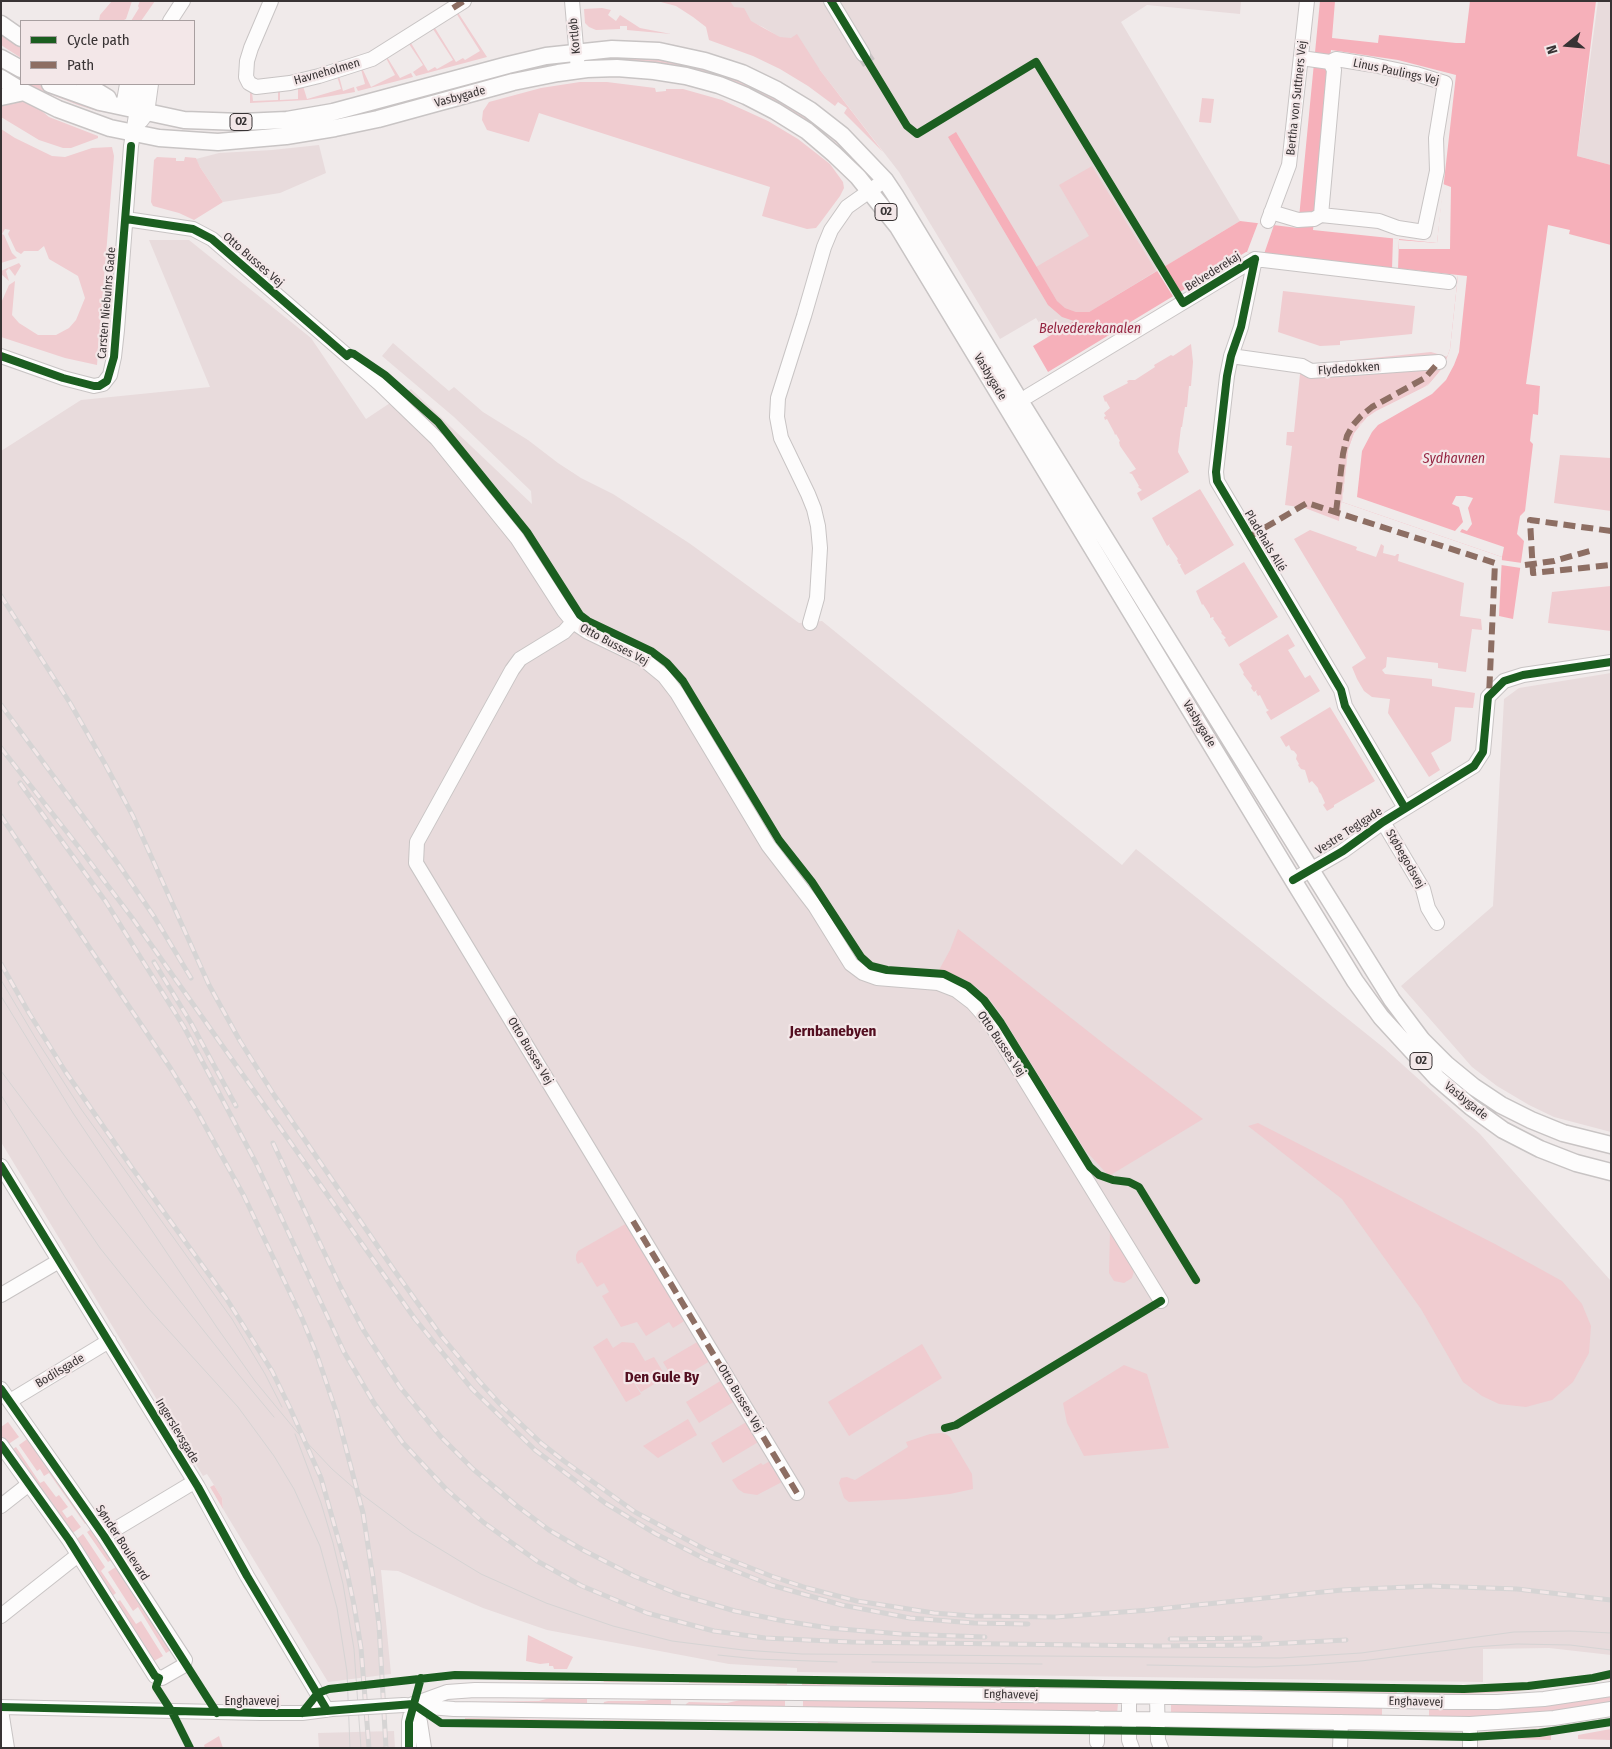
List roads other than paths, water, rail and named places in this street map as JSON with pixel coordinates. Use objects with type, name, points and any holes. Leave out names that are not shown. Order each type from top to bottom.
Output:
[{"type":"main road","points":[[1,24],[20,37]]},
{"type":"main road","name":"Vasbygade","points":[[53,85],[93,100],[184,120],[212,122],[288,120],[332,112],[546,56],[612,49],[659,51],[705,61],[742,73],[777,90],[810,110],[842,135],[885,180],[913,221],[1025,409],[1310,870],[1392,1000],[1422,1040],[1446,1064],[1474,1087],[1501,1105],[1563,1133],[1611,1145]]},
{"type":"main road","points":[[1,58],[20,68]]},
{"type":"main road","name":"Vasbygade","points":[[24,92],[84,120],[110,128],[159,138],[206,142],[286,136],[378,119],[513,82],[578,70],[617,68],[654,71],[702,81],[737,93],[775,111],[807,131],[834,154],[869,190],[898,227],[1293,880],[1355,981],[1381,1017],[1437,1078],[1503,1130],[1540,1149],[1576,1163],[1611,1172]]},
{"type":"main road","name":"O2","points":[[1,78],[24,92]]},
{"type":"main road","points":[[87,85],[135,110]]},
{"type":"main road","points":[[1,97],[24,92]]},
{"type":"street","name":"Havneholmen","points":[[268,5],[247,62],[246,77],[249,83],[256,87],[290,83],[319,76],[372,59],[464,1]]},
{"type":"street","name":"Kortløb","points":[[572,1],[578,70]]},
{"type":"street","points":[[831,1],[863,54]]},
{"type":"street","name":"Bertha von Suttners Vej","points":[[1269,216],[1290,165],[1307,59],[1307,1]]},
{"type":"street","points":[[162,20],[165,16],[176,14]]},
{"type":"street","name":"Linus Paulings Vej","points":[[1269,216],[1298,220],[1317,217],[1379,221],[1398,228],[1424,232],[1437,172],[1436,138],[1445,83],[1416,74],[1384,68],[1336,60],[1330,62],[1307,59]]},
{"type":"street","name":"Linus Paulings Vej","points":[[1317,217],[1334,70],[1330,62]]},
{"type":"street","points":[[127,85],[135,110]]},
{"type":"street","points":[[132,132],[141,85]]},
{"type":"street","points":[[135,110],[150,85]]},
{"type":"street","name":"Carsten Niebuhrs Gade","points":[[1,356],[63,378],[94,386],[99,386],[107,381],[114,357],[132,132]]},
{"type":"street","points":[[810,623],[817,598],[820,548],[818,526],[814,508],[781,438],[777,416],[778,398],[824,247],[831,230],[846,206],[885,180]]},
{"type":"street","name":"Otto Busses Vej","points":[[126,219],[193,229],[212,239],[405,407],[450,453],[504,522],[573,622],[588,632],[625,648],[650,663],[671,684],[768,845],[815,906],[851,964],[863,973],[877,978],[938,983],[956,990],[973,1003],[989,1021],[1161,1301]]},
{"type":"street","name":"Belvederekaj","points":[[1028,396],[1254,259],[1449,282]]},
{"type":"street","name":"Pladehals Allé","points":[[1254,259],[1241,327],[1231,356],[1216,472],[1218,485],[1341,690],[1345,706],[1405,808]]},
{"type":"street","name":"Flydedokken","points":[[1231,356],[1302,366],[1311,372],[1439,362]]},
{"type":"street","name":"Otto Busses Vej","points":[[573,622],[564,632],[520,659],[512,670],[417,842],[416,863],[797,1493]]},
{"type":"street","name":"Vestre Teglgade","points":[[1293,880],[1343,851],[1383,822],[1464,773],[1478,762],[1482,757],[1485,746],[1488,697],[1504,681],[1523,675],[1611,662]]},
{"type":"street","name":"Støbegodsvej","points":[[1383,822],[1423,889],[1428,908],[1437,923]]},
{"type":"street","name":"Ingerslevsgade","points":[[1,1166],[109,1341],[194,1482],[247,1576],[330,1710]]},
{"type":"street","points":[[1,1295],[59,1261]]},
{"type":"street","name":"Bodilsgade","points":[[10,1401],[109,1341]]},
{"type":"street","name":"Sønder Boulevard","points":[[1,1389],[104,1536],[185,1660],[183,1666],[162,1678],[155,1676],[78,1555],[1,1444]]},
{"type":"street","points":[[104,1536],[194,1482]]},
{"type":"street","points":[[1,1506],[29,1484]]},
{"type":"street","points":[[1,1616],[78,1555]]},
{"type":"street","name":"Enghavevej","points":[[408,1704],[441,1693],[476,1690],[1129,1696],[1497,1702],[1544,1699],[1611,1689]]},
{"type":"street","points":[[1129,1696],[1129,1740],[1132,1748]]},
{"type":"street","points":[[1158,1697],[1158,1740],[1161,1748]]},
{"type":"street","points":[[1405,1722],[1406,1702]]},
{"type":"street","points":[[408,1704],[409,1748]]},
{"type":"street","points":[[408,1704],[420,1722],[424,1748]]},
{"type":"street","name":"Enghavevej","points":[[1,1709],[302,1713],[408,1704],[454,1709],[1470,1724],[1554,1718],[1611,1709]]},
{"type":"street","points":[[1,1709],[7,1748]]},
{"type":"street","points":[[1097,1742],[1098,1718]]},
{"type":"street","points":[[1340,1748],[1341,1722]]},
{"type":"street","points":[[1470,1724],[1470,1748]]},
{"type":"water","name":"Sydhavnen","points":[[1320,1],[1335,1],[1332,38],[1378,43],[1379,35],[1465,43],[1470,1],[1596,1],[1577,156],[1611,165],[1611,245],[1569,234],[1570,230],[1548,225],[1526,384],[1540,386],[1538,415],[1533,414],[1530,441],[1533,444],[1525,511],[1520,516],[1517,534],[1524,541],[1513,619],[1499,616],[1502,557],[1342,502],[1348,450],[1354,433],[1367,417],[1376,411],[1428,385],[1444,366],[1450,349],[1458,275],[1246,252],[1048,372],[1033,346],[1074,321],[1062,317],[1048,305],[948,137],[956,132],[1057,301],[1065,308],[1076,312],[1089,312],[1240,221],[1298,228]],"holes":[[[1331,50],[1398,60],[1456,75],[1437,243],[1313,230]]]},
{"type":"tunnel","points":[[863,54],[869,63]]},
{"type":"tram line","points":[[1,980],[81,1109],[232,1319],[265,1374],[282,1407]]},
{"type":"tram line","points":[[1,996],[73,1113],[218,1329],[255,1381],[297,1432],[332,1469],[356,1490],[412,1532],[481,1574],[546,1603],[613,1626],[672,1641],[743,1650],[802,1654],[1280,1658],[1361,1653],[1514,1632],[1571,1631],[1611,1633]]},
{"type":"tram line","points":[[1,1071],[67,1159],[274,1417]]},
{"type":"tram line","points":[[1,1095],[65,1197],[100,1248],[148,1308],[238,1407],[274,1456],[294,1489],[320,1546],[337,1608],[347,1672],[350,1748]]},
{"type":"tram line","points":[[295,1434],[321,1503],[343,1584],[354,1649],[361,1748]]},
{"type":"tram line","points":[[1147,1665],[1255,1667],[1308,1665],[1517,1644],[1570,1645],[1611,1650]]},
{"type":"tram line","points":[[718,1655],[757,1659],[837,1662]]},
{"type":"tram line","points":[[872,1662],[1042,1664]]},
{"type":"railway","points":[[1,596],[70,703],[133,816],[209,985],[240,1041],[274,1095],[394,1270],[442,1337],[500,1404],[541,1443],[635,1512],[708,1551],[771,1576],[857,1601],[934,1613],[972,1616],[1056,1617],[1149,1610],[1342,1590],[1430,1586],[1517,1589],[1611,1600]]},
{"type":"railway","points":[[1,705],[119,865],[155,918],[191,978]]},
{"type":"railway","points":[[1,748],[133,919],[415,1319],[472,1389],[535,1450],[605,1503],[656,1534],[705,1559],[771,1585],[842,1605],[910,1618],[974,1623],[1028,1624]]},
{"type":"railway","points":[[20,783],[106,902],[184,1027],[256,1163],[344,1352],[374,1403],[403,1443],[446,1489],[483,1522],[537,1561],[582,1586],[647,1613],[714,1631],[765,1638],[851,1642],[1160,1646],[1249,1645],[1346,1640]]},
{"type":"railway","points":[[1,816],[171,1069],[198,1113],[244,1196],[301,1316],[317,1355],[337,1414],[363,1513],[379,1625],[386,1748]]},
{"type":"railway","points":[[154,962],[191,1023],[236,1106]]},
{"type":"railway","points":[[1,964],[65,1071],[226,1298],[272,1371],[290,1408],[321,1478],[345,1563],[361,1648],[369,1748]]},
{"type":"railway","points":[[273,1143],[340,1286],[364,1331],[400,1387],[441,1437],[473,1469],[549,1530],[634,1576],[678,1594],[735,1611],[829,1628],[901,1634],[985,1637]]},
{"type":"railway","points":[[1170,1639],[1260,1638]]},
{"type":"district","name":"Jernbanebyen","points":[[833,1032]]},
{"type":"district","name":"Den Gule By","points":[[662,1378]]},
{"type":"water label","name":"Belvederekanalen","points":[[1090,329]]}]
